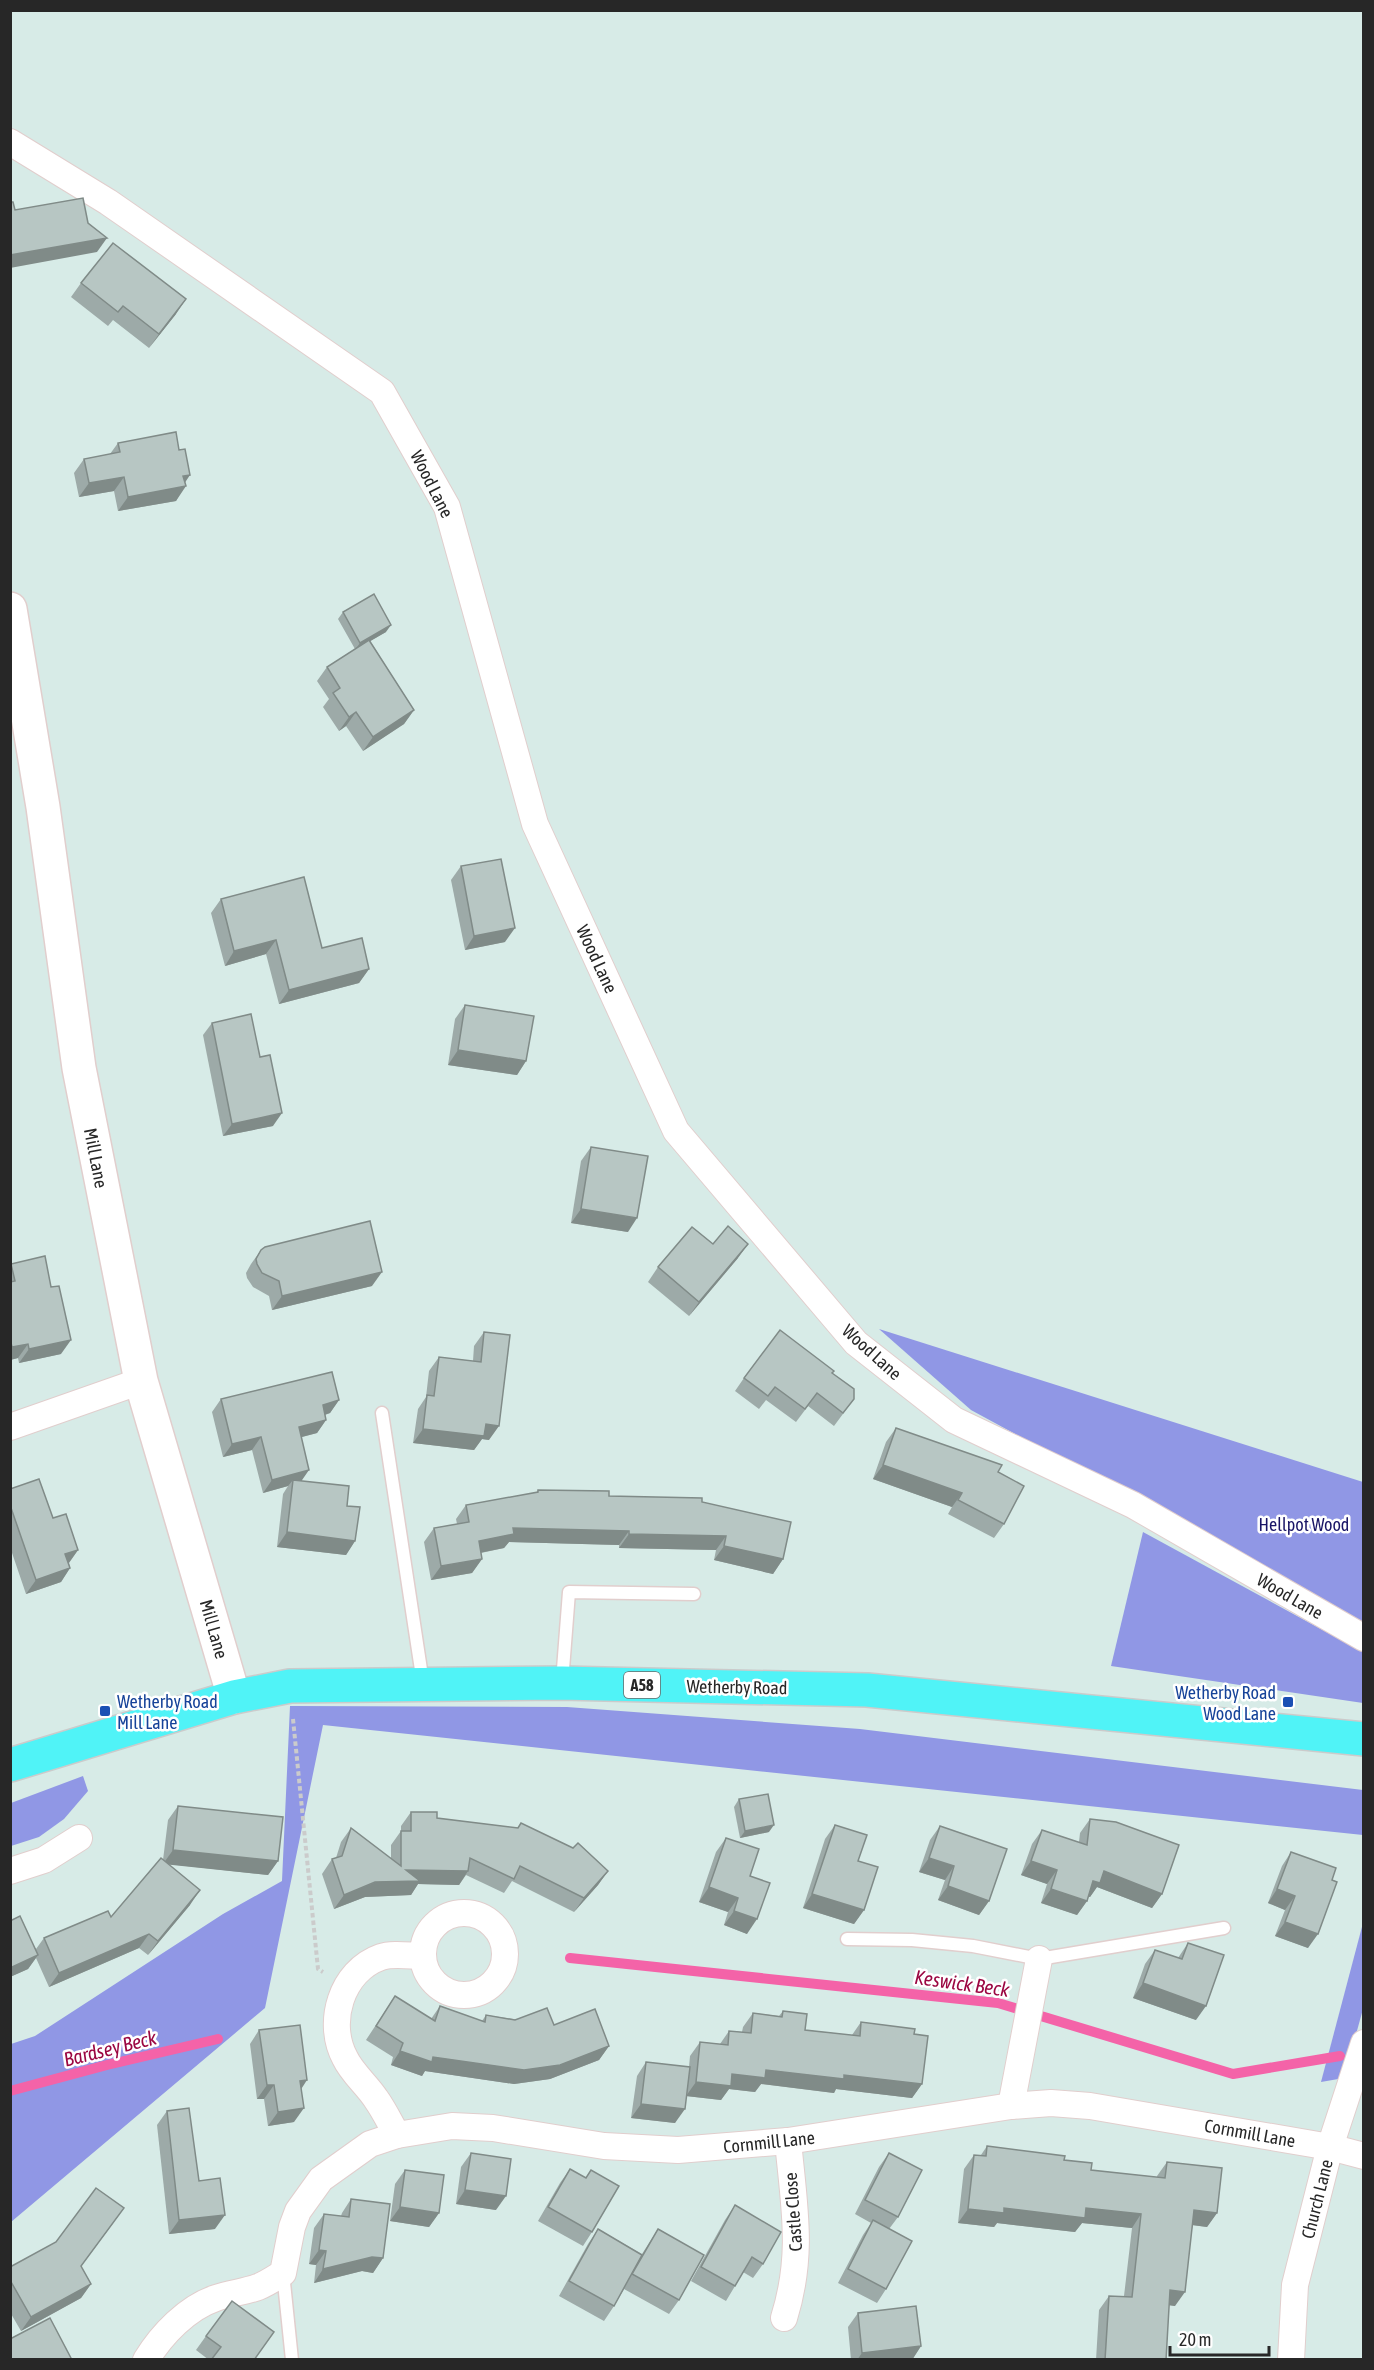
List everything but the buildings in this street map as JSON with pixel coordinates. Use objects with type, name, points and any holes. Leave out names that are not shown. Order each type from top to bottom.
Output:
[{"type":"main road","name":"Wetherby Road","points":[[10,1765],[234,1697],[290,1686],[562,1683],[867,1690],[1364,1739]]},
{"type":"street","name":"Wood Lane","points":[[10,142],[108,202],[382,392],[447,507],[535,824],[676,1131],[856,1343],[954,1420],[1133,1505],[1364,1638]]},
{"type":"street","name":"Mill Lane","points":[[10,609],[43,807],[79,1068],[141,1382],[234,1697]]},
{"type":"street","points":[[10,1427],[141,1382]]},
{"type":"street","points":[[10,1871],[44,1860],[79,1838]]},
{"type":"street","points":[[397,2135],[376,2099],[345,2059],[337,2036],[337,2011],[345,1988],[361,1969],[382,1956],[423,1956]]},
{"type":"street","points":[[1011,2106],[1039,1959]]},
{"type":"street","name":"Church Lane","points":[[1291,2360],[1295,2285],[1330,2147],[1364,2043]]},
{"type":"street","name":"Cornmill Lane","points":[[283,2273],[292,2227],[298,2211],[321,2179],[370,2144],[397,2135],[452,2126],[493,2128],[604,2146],[678,2150],[788,2141],[1011,2106],[1051,2103],[1090,2106],[1330,2147],[1364,2157]]},
{"type":"street","name":"Castle Close","points":[[784,2318],[797,2256],[796,2214],[788,2141]]},
{"type":"street","points":[[147,2360],[154,2347],[172,2327],[192,2311],[215,2298],[258,2287],[283,2273]]},
{"type":"lane","points":[[382,1413],[423,1684]]},
{"type":"lane","points":[[562,1683],[568,1592],[694,1594]]},
{"type":"lane","points":[[847,1939],[912,1940],[963,1945],[1039,1959],[1224,1929]]},
{"type":"lane","name":"Cornmill Lane","points":[[283,2273],[292,2360]]},
{"type":"path","points":[[290,1686],[318,1969],[345,1988]]},
{"type":"green space","name":"Hellpot Wood","points":[[879,1329],[1363,1482],[1363,1622],[971,1410]]},
{"type":"green space","points":[[1143,1532],[1363,1652],[1363,1703],[1111,1666]]},
{"type":"green space","points":[[290,1706],[567,1707],[860,1729],[1363,1790],[1363,1835],[323,1725],[265,2008],[11,2222],[11,2044],[35,2036],[223,1914],[282,1881]]},
{"type":"green space","points":[[83,1776],[88,1791],[64,1819],[39,1837],[11,1846],[11,1803]]},
{"type":"green space","points":[[1363,1923],[1363,2009],[1344,2078],[1321,2082]]},
{"type":"waterway","name":"Keswick Beck","points":[[570,1958],[998,2003],[1233,2074],[1340,2056]]},
{"type":"waterway","name":"Bardsey Beck","points":[[10,2091],[218,2039]]},
{"type":"place","name":"Wetherby Road Wood Lane","points":[[1288,1702]]},
{"type":"place","name":"Wetherby Road Mill Lane","points":[[105,1711]]}]
